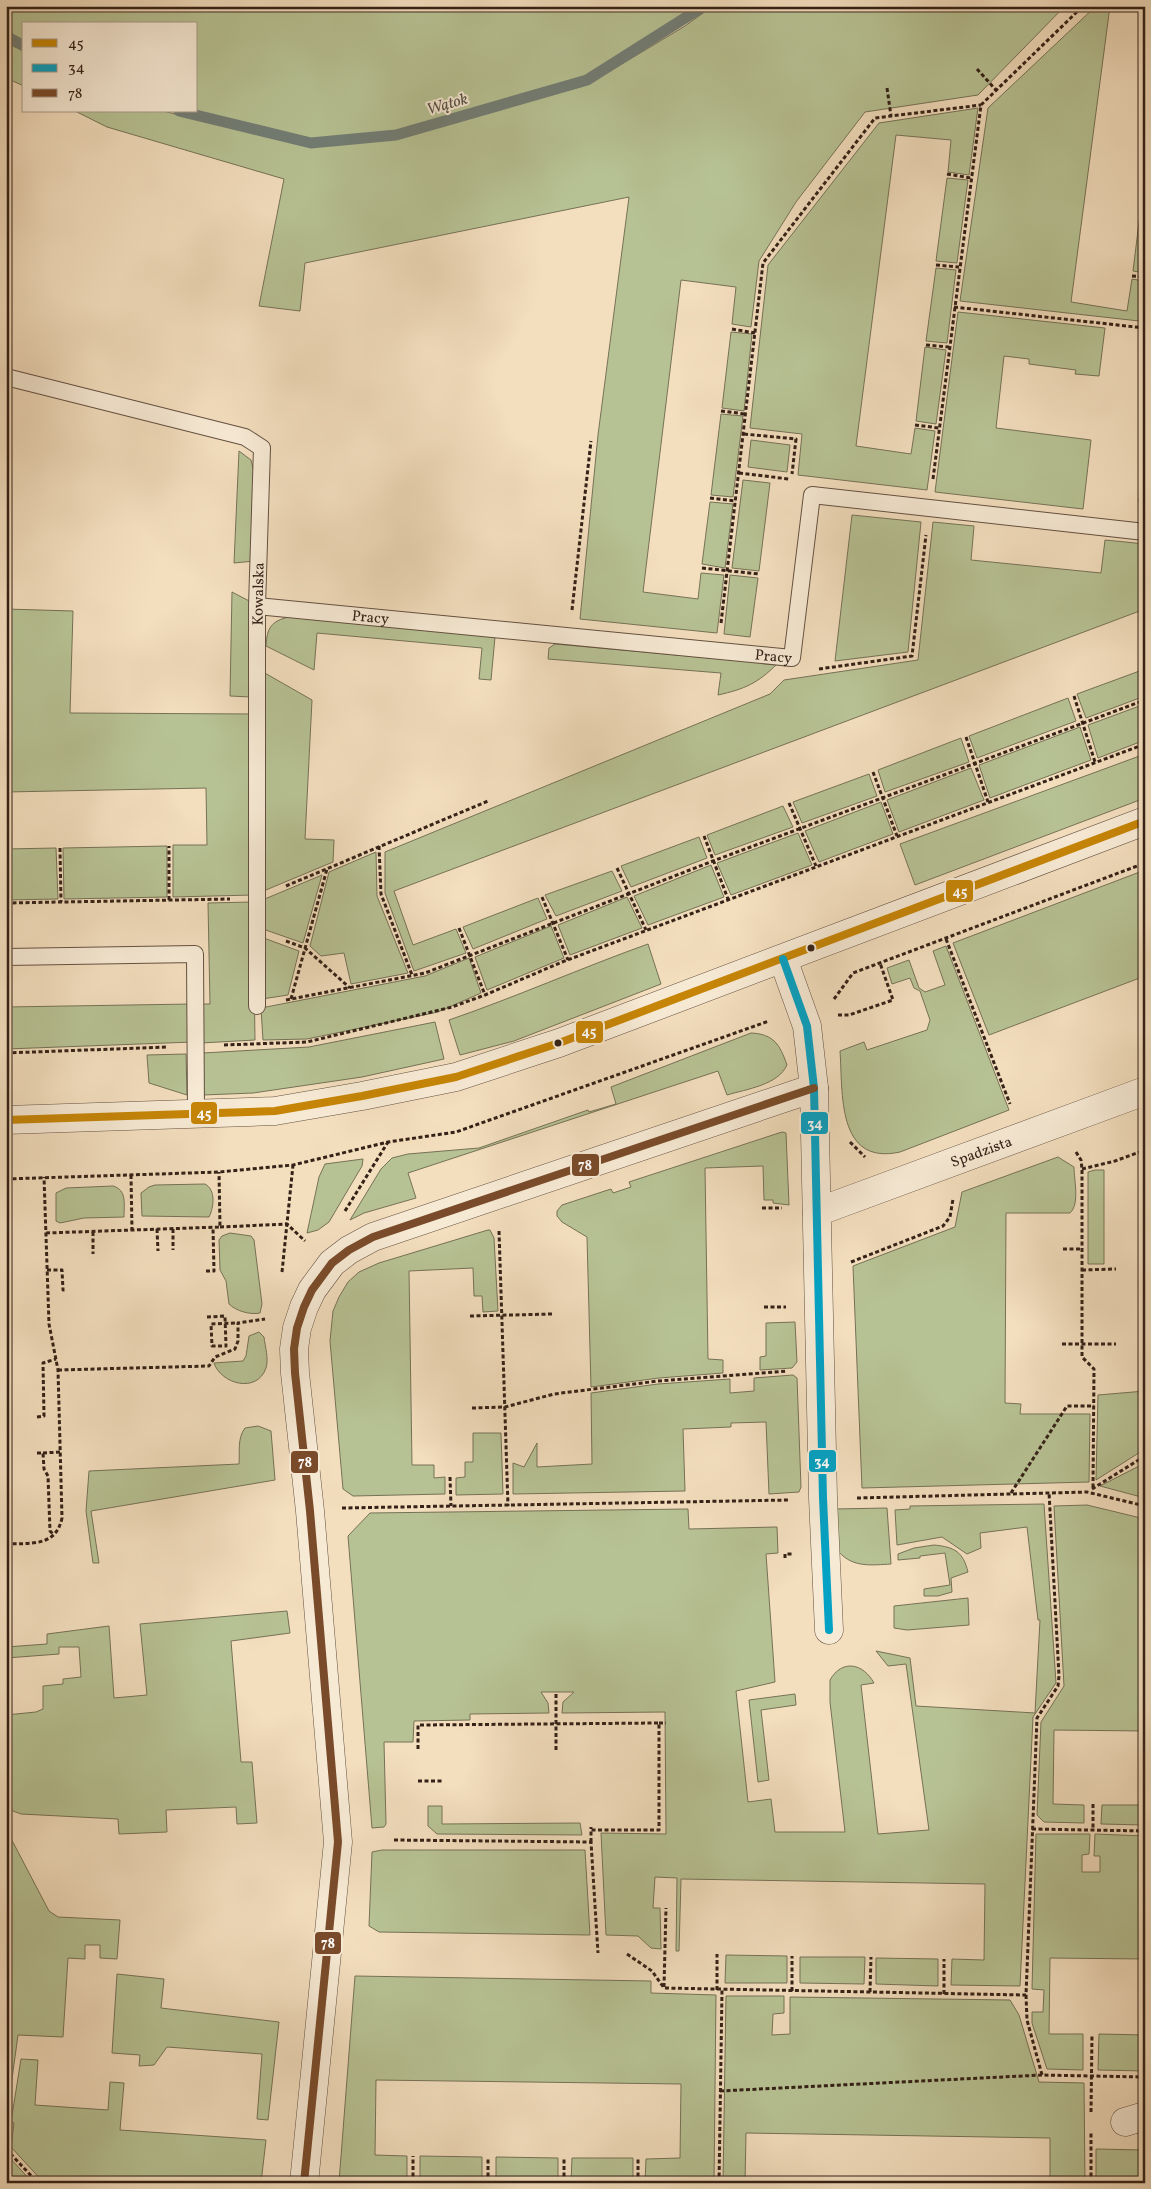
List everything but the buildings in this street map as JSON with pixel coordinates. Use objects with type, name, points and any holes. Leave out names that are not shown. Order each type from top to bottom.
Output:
[{"type":"street","points":[[6,1120],[275,1111],[456,1077],[559,1043],[1145,821]]},
{"type":"street","points":[[782,959],[808,1026],[814,1088],[823,1498],[829,1630]]},
{"type":"street","points":[[304,2183],[338,1842],[310,1510],[295,1374],[294,1349],[297,1328],[304,1307],[312,1290],[332,1263],[349,1250],[373,1237],[814,1088]]},
{"type":"street","name":"Spadzista","points":[[817,1212],[1145,1091]]},
{"type":"lane","name":"Kowalska","points":[[6,377],[245,437],[262,448],[257,606],[257,1006]]},
{"type":"lane","name":"Pracy","points":[[257,606],[792,658],[812,495],[1145,532]]},
{"type":"lane","points":[[6,957],[194,954],[196,1114]]},
{"type":"path","points":[[721,628],[763,263],[875,118],[981,104],[1083,6]]},
{"type":"path","points":[[977,69],[996,90]]},
{"type":"path","points":[[887,88],[890,116]]},
{"type":"path","points":[[932,488],[981,104]]},
{"type":"path","points":[[947,174],[971,178]]},
{"type":"path","points":[[936,265],[959,267]]},
{"type":"path","points":[[1132,276],[1145,277]]},
{"type":"path","points":[[1145,303],[1143,327],[1145,344]]},
{"type":"path","points":[[954,307],[1143,327]]},
{"type":"path","points":[[732,329],[755,332]]},
{"type":"path","points":[[926,344],[949,347]]},
{"type":"path","points":[[721,412],[745,414]]},
{"type":"path","points":[[916,425],[939,428]]},
{"type":"path","points":[[744,434],[796,439],[792,480]]},
{"type":"path","points":[[572,613],[591,441]]},
{"type":"path","points":[[1140,503],[1145,458]]},
{"type":"path","points":[[710,498],[736,501]]},
{"type":"path","points":[[810,670],[912,656],[926,526]]},
{"type":"path","points":[[702,568],[759,574]]},
{"type":"path","points":[[1074,696],[1095,762]]},
{"type":"path","points":[[257,1006],[425,973],[800,828],[1145,700]]},
{"type":"path","points":[[966,737],[988,802]]},
{"type":"path","points":[[6,1052],[307,1042],[452,1007],[646,930],[1145,744]]},
{"type":"path","points":[[873,772],[897,836]]},
{"type":"path","points":[[6,903],[257,898],[488,801]]},
{"type":"path","points":[[789,803],[816,866]]},
{"type":"path","points":[[704,836],[728,899]]},
{"type":"path","points":[[169,846],[169,900]]},
{"type":"path","points":[[379,846],[381,894],[412,975]]},
{"type":"path","points":[[60,848],[61,902]]},
{"type":"path","points":[[853,973],[1145,863]]},
{"type":"path","points":[[617,868],[646,930]]},
{"type":"path","points":[[291,1000],[327,869]]},
{"type":"path","points":[[542,896],[568,960]]},
{"type":"path","points":[[459,928],[485,995]]},
{"type":"path","points":[[946,939],[1010,1105]]},
{"type":"path","points":[[305,948],[350,988]]},
{"type":"path","points":[[837,998],[835,1016],[850,1015],[893,1000],[880,963]]},
{"type":"path","points":[[848,1136],[862,1156],[868,1158]]},
{"type":"path","points":[[1072,1150],[1078,1153],[1082,1169],[1082,1357],[1094,1369],[1093,1488]]},
{"type":"path","points":[[1082,1169],[1115,1162],[1145,1150]]},
{"type":"path","points":[[282,1274],[293,1165]]},
{"type":"path","points":[[219,1172],[220,1227]]},
{"type":"path","points":[[131,1175],[132,1230]]},
{"type":"path","points":[[6,1544],[34,1543],[54,1535],[60,1529],[62,1518],[58,1370],[49,1324],[44,1177]]},
{"type":"path","points":[[818,1275],[943,1226],[950,1217],[953,1198]]},
{"type":"path","points":[[46,1233],[287,1224],[307,1244]]},
{"type":"path","points":[[206,1271],[214,1271],[213,1228]]},
{"type":"path","points":[[157,1229],[158,1250]]},
{"type":"path","points":[[173,1229],[173,1250]]},
{"type":"path","points":[[499,1230],[508,1506]]},
{"type":"path","points":[[93,1232],[93,1254]]},
{"type":"path","points":[[1063,1249],[1082,1249]]},
{"type":"path","points":[[47,1270],[62,1270],[63,1290],[66,1290]]},
{"type":"path","points":[[1082,1270],[1116,1270]]},
{"type":"path","points":[[470,1316],[552,1314]]},
{"type":"path","points":[[208,1317],[225,1316],[225,1326],[226,1346],[212,1346],[211,1324],[220,1324],[229,1323],[238,1323],[273,1318]]},
{"type":"path","points":[[58,1370],[209,1366],[215,1357],[235,1349],[238,1341],[238,1323]]},
{"type":"path","points":[[1062,1344],[1116,1344]]},
{"type":"path","points":[[36,1417],[44,1416],[43,1363],[56,1359]]},
{"type":"path","points":[[472,1408],[505,1407],[554,1394],[658,1381],[820,1368]]},
{"type":"path","points":[[1011,1494],[1067,1406],[1094,1406]]},
{"type":"path","points":[[37,1453],[60,1452]]},
{"type":"path","points":[[43,1453],[44,1469],[48,1476],[50,1531],[54,1535]]},
{"type":"path","points":[[1087,1492],[1145,1456]]},
{"type":"path","points":[[450,1477],[451,1506]]},
{"type":"path","points":[[310,1510],[1049,1492],[1087,1492],[1145,1506]]},
{"type":"path","points":[[1042,2075],[1027,2020],[1026,1995],[1037,1718],[1058,1686],[1059,1676],[1049,1492]]},
{"type":"path","points":[[556,1692],[556,1750]]},
{"type":"path","points":[[598,1953],[591,1828],[659,1830],[659,1723]]},
{"type":"path","points":[[418,1749],[418,1725],[666,1723]]},
{"type":"path","points":[[418,1781],[443,1781]]},
{"type":"path","points":[[1093,1804],[1093,1830]]},
{"type":"path","points":[[1032,1829],[1145,1831]]},
{"type":"path","points":[[394,1840],[591,1842]]},
{"type":"path","points":[[664,1988],[666,1908]]},
{"type":"path","points":[[627,1954],[652,1971],[664,1988]]},
{"type":"path","points":[[717,1954],[717,1990]]},
{"type":"path","points":[[792,1956],[792,1991]]},
{"type":"path","points":[[870,1992],[871,1957]]},
{"type":"path","points":[[944,1959],[944,1994]]},
{"type":"path","points":[[664,1988],[1026,1995]]},
{"type":"path","points":[[719,2183],[722,1990]]},
{"type":"path","points":[[1091,2114],[1092,2034]]},
{"type":"path","points":[[720,2091],[1042,2075],[1145,2077]]},
{"type":"path","points":[[1091,2124],[1091,2183]]},
{"type":"path","points":[[6,2150],[38,2183]]},
{"type":"path","points":[[413,2156],[413,2183]]},
{"type":"path","points":[[488,2156],[488,2183]]},
{"type":"path","points":[[564,2158],[564,2183]]},
{"type":"path","points":[[638,2158],[638,2183]]},
{"type":"green space","points":[[6,6],[700,6],[585,77],[397,131],[312,139],[198,111],[198,22],[22,22],[22,40],[6,31]]},
{"type":"green space","points":[[713,6],[1065,6],[978,95],[865,112],[796,202],[759,261],[751,327],[732,324],[736,287],[681,280],[643,592],[698,599],[701,573],[724,575],[717,633],[580,619],[598,435],[629,197],[305,263],[300,311],[259,306],[284,179],[107,127],[77,112],[167,112],[311,147],[398,138],[587,85],[685,26]]},
{"type":"green space","points":[[1096,6],[1110,6],[1071,302],[1127,311],[1132,279],[1144,281],[1139,321],[960,301],[988,108]]},
{"type":"green space","points":[[6,43],[22,50],[22,85],[6,78]]},
{"type":"green space","points":[[978,108],[969,175],[948,172],[951,140],[896,135],[856,446],[911,454],[915,428],[935,431],[927,490],[798,475],[802,434],[750,428],[768,265],[879,123]]},
{"type":"green space","points":[[947,178],[968,180],[957,263],[936,261]]},
{"type":"green space","points":[[1142,198],[1145,199],[1145,273],[1133,271]]},
{"type":"green space","points":[[936,268],[956,270],[947,343],[926,341]]},
{"type":"green space","points":[[958,312],[1105,328],[1099,376],[1075,374],[1076,370],[1029,364],[1029,359],[1004,356],[996,428],[1091,440],[1083,509],[935,492]]},
{"type":"green space","points":[[731,332],[752,334],[744,411],[722,408]]},
{"type":"green space","points":[[925,347],[946,350],[936,424],[916,421]]},
{"type":"green space","points":[[721,414],[743,416],[733,497],[711,495]]},
{"type":"green space","points":[[751,440],[790,445],[787,472],[748,467]]},
{"type":"green space","points":[[239,451],[251,460],[254,472],[254,561],[234,563]]},
{"type":"green space","points":[[743,480],[770,483],[759,571],[732,568]]},
{"type":"green space","points":[[710,502],[733,504],[725,568],[702,564]]},
{"type":"green space","points":[[852,515],[921,522],[908,652],[835,661]]},
{"type":"green space","points":[[933,522],[974,526],[971,560],[1101,573],[1105,540],[1145,544],[1145,609],[394,891],[413,945],[456,929],[466,953],[414,971],[385,893],[385,852],[770,694],[784,680],[918,660]]},
{"type":"green space","points":[[730,575],[758,578],[750,637],[724,634]]},
{"type":"green space","points":[[232,592],[253,603],[251,697],[230,696]]},
{"type":"green space","points":[[6,609],[73,611],[70,713],[253,714],[253,895],[173,897],[173,845],[207,845],[206,788],[6,792]]},
{"type":"green space","points":[[289,617],[495,637],[491,680],[479,679],[482,648],[317,633],[314,670],[266,646],[267,634],[271,626]]},
{"type":"green space","points":[[555,644],[777,664],[764,676],[750,684],[718,695],[721,673],[548,659],[549,648]]},
{"type":"green space","points":[[1145,669],[1145,696],[1086,718],[1077,694]]},
{"type":"green space","points":[[263,672],[312,700],[305,839],[334,840],[333,862],[261,892]]},
{"type":"green space","points":[[1068,698],[1076,721],[977,758],[969,736]]},
{"type":"green space","points":[[1145,704],[1145,740],[1098,758],[1088,725]]},
{"type":"green space","points":[[1080,727],[1091,760],[990,798],[979,765]]},
{"type":"green space","points":[[961,738],[969,762],[885,792],[878,770]]},
{"type":"green space","points":[[1145,754],[1145,798],[915,885],[900,844]]},
{"type":"green space","points":[[971,768],[984,800],[899,832],[887,800]]},
{"type":"green space","points":[[869,774],[877,796],[802,823],[793,802]]},
{"type":"green space","points":[[881,802],[893,834],[819,862],[805,831]]},
{"type":"green space","points":[[783,806],[793,827],[715,855],[707,835]]},
{"type":"green space","points":[[798,833],[812,865],[731,895],[717,863]]},
{"type":"green space","points":[[699,837],[707,858],[631,887],[621,866]]},
{"type":"green space","points":[[167,846],[167,897],[64,899],[63,848]]},
{"type":"green space","points":[[56,848],[58,899],[6,900],[6,849]]},
{"type":"green space","points":[[376,852],[377,896],[408,973],[351,984],[344,953],[321,956],[310,946],[329,872]]},
{"type":"green space","points":[[711,865],[724,897],[648,925],[634,896]]},
{"type":"green space","points":[[1145,870],[1145,903],[1141,904],[1145,914],[1145,976],[989,1035],[953,943]]},
{"type":"green space","points":[[612,871],[622,891],[556,916],[545,895]]},
{"type":"green space","points":[[322,875],[303,943],[260,928],[260,901]]},
{"type":"green space","points":[[627,897],[642,928],[570,955],[558,925]]},
{"type":"green space","points":[[538,898],[547,919],[473,949],[463,927]]},
{"type":"green space","points":[[253,902],[255,1040],[201,1043],[200,1004],[210,1004],[208,903]]},
{"type":"green space","points":[[551,926],[564,958],[487,990],[475,957]]},
{"type":"green space","points":[[261,937],[299,951],[288,995],[262,999]]},
{"type":"green space","points":[[648,944],[661,984],[514,1041],[460,1055],[449,1020]]},
{"type":"green space","points":[[946,946],[1009,1110],[900,1152],[879,1153],[864,1148],[854,1137],[847,1122],[843,1105],[840,1051],[864,1042],[867,1050],[927,1030],[930,1020],[920,991],[914,988],[910,978],[892,984],[887,968],[909,960],[919,988],[925,992],[945,985],[933,951]]},
{"type":"green space","points":[[469,958],[481,993],[438,1012],[307,1039],[263,1040],[261,1008],[425,976]]},
{"type":"green space","points":[[192,1004],[193,1042],[6,1049],[6,1007]]},
{"type":"green space","points":[[435,1022],[444,1059],[362,1077],[253,1093],[203,1095],[203,1053],[309,1047]]},
{"type":"green space","points":[[751,1033],[771,1038],[779,1046],[787,1065],[783,1072],[769,1082],[727,1095],[718,1071],[408,1173],[416,1198],[364,1213],[350,1220],[381,1169],[392,1158],[408,1154],[479,1148],[588,1110],[589,1112],[616,1104],[611,1087]]},
{"type":"green space","points":[[186,1054],[187,1095],[149,1083],[147,1055]]},
{"type":"green space","points":[[782,1132],[786,1133],[789,1205],[773,1203],[773,1200],[764,1200],[763,1166],[705,1168],[708,1359],[723,1360],[723,1373],[659,1378],[591,1387],[587,1237],[562,1222],[557,1216],[557,1211],[562,1205],[611,1189],[613,1193],[631,1187],[629,1182]]},
{"type":"green space","points":[[1058,1157],[1074,1167],[1076,1198],[1070,1213],[1006,1213],[1005,1403],[1021,1404],[1020,1414],[1090,1414],[1089,1482],[862,1488],[853,1266],[955,1227],[962,1192]]},
{"type":"green space","points":[[363,1159],[362,1166],[329,1222],[318,1230],[307,1233],[319,1177],[325,1164]]},
{"type":"green space","points":[[1104,1170],[1104,1264],[1088,1264],[1088,1172]]},
{"type":"green space","points":[[205,1184],[211,1190],[213,1199],[209,1217],[142,1216],[141,1193],[149,1187],[155,1185]]},
{"type":"green space","points":[[113,1186],[123,1194],[124,1217],[84,1218],[60,1223],[56,1221],[56,1193],[66,1188]]},
{"type":"green space","points":[[490,1230],[494,1238],[498,1311],[483,1312],[482,1296],[474,1296],[473,1268],[409,1271],[412,1465],[434,1465],[434,1478],[445,1477],[445,1494],[353,1496],[343,1489],[330,1341],[333,1311],[339,1297],[348,1282],[359,1272],[379,1263]]},
{"type":"green space","points":[[230,1233],[251,1236],[254,1240],[262,1304],[260,1313],[243,1312],[229,1304],[226,1281],[220,1270],[219,1240],[222,1236]]},
{"type":"green space","points":[[795,1322],[797,1362],[792,1368],[760,1370],[760,1357],[766,1356],[766,1323]]},
{"type":"green space","points":[[259,1332],[264,1337],[267,1357],[266,1368],[255,1381],[239,1383],[231,1381],[218,1370],[214,1363],[243,1361],[246,1356],[249,1336]]},
{"type":"green space","points":[[793,1375],[797,1378],[801,1487],[799,1492],[769,1494],[766,1422],[731,1423],[731,1427],[683,1429],[685,1491],[513,1494],[513,1463],[524,1467],[537,1443],[537,1467],[592,1464],[591,1393],[658,1384],[730,1379],[730,1393],[754,1391],[754,1378]]},
{"type":"green space","points":[[1145,1391],[1145,1449],[1096,1480],[1098,1395]]},
{"type":"green space","points":[[258,1426],[271,1431],[275,1480],[91,1511],[99,1563],[93,1563],[86,1511],[89,1471],[239,1464],[242,1432],[245,1428]]},
{"type":"green space","points":[[473,1433],[501,1433],[503,1494],[456,1495],[456,1478],[465,1477],[465,1462],[473,1462]]},
{"type":"green space","points":[[1145,1463],[1145,1498],[1100,1486]]},
{"type":"green space","points":[[1044,1504],[1056,1683],[1033,1717],[1020,1986],[951,1985],[952,1959],[984,1960],[985,1884],[681,1879],[679,1951],[676,1951],[677,1878],[655,1877],[653,1908],[660,1908],[661,1949],[651,1948],[638,1936],[606,1935],[601,1833],[666,1834],[665,1712],[562,1713],[563,1702],[574,1692],[541,1692],[548,1703],[549,1713],[470,1714],[470,1720],[414,1721],[413,1742],[384,1742],[386,1824],[384,1827],[372,1828],[348,1536],[370,1513],[688,1509],[689,1529],[777,1527],[778,1553],[766,1554],[775,1682],[736,1691],[748,1802],[771,1799],[775,1832],[845,1832],[830,1702],[830,1680],[840,1669],[852,1666],[864,1671],[874,1683],[861,1685],[878,1834],[929,1830],[906,1664],[888,1666],[876,1651],[910,1658],[916,1706],[1035,1713],[1040,1620],[1038,1620],[1027,1527],[980,1533],[981,1548],[967,1554],[942,1537],[897,1545],[895,1510],[910,1509],[910,1506]]},
{"type":"green space","points":[[1087,1505],[1145,1519],[1145,1731],[1054,1730],[1053,1804],[1084,1805],[1084,1823],[1044,1822],[1037,1815],[1041,1722],[1064,1686],[1054,1506]]},
{"type":"green space","points":[[887,1508],[891,1564],[863,1564],[850,1561],[844,1557],[839,1552],[835,1509]]},
{"type":"green space","points":[[934,1545],[953,1549],[961,1555],[968,1572],[951,1578],[952,1592],[938,1596],[924,1596],[924,1589],[950,1585],[945,1553],[898,1560],[898,1554],[914,1548]]},
{"type":"green space","points":[[968,1598],[969,1625],[907,1630],[894,1628],[894,1606]]},
{"type":"green space","points":[[287,1611],[290,1633],[231,1641],[241,1762],[252,1762],[257,1823],[237,1824],[236,1807],[166,1810],[167,1832],[119,1834],[118,1819],[21,1814],[13,1811],[6,1802],[6,1715],[36,1712],[43,1709],[43,1686],[63,1684],[63,1679],[81,1677],[79,1647],[59,1647],[59,1654],[6,1658],[6,1647],[47,1644],[47,1634],[109,1626],[114,1698],[147,1695],[140,1624]]},
{"type":"green space","points":[[795,1694],[796,1705],[761,1710],[769,1780],[758,1782],[749,1700]]},
{"type":"green space","points":[[1102,1805],[1145,1805],[1145,1825],[1101,1824]]},
{"type":"green space","points":[[428,1806],[442,1806],[442,1824],[580,1823],[582,1835],[437,1834],[428,1826]]},
{"type":"green space","points":[[6,1829],[49,1911],[58,1917],[120,1920],[117,1959],[100,1958],[100,1945],[85,1945],[85,1959],[68,1958],[63,2037],[18,2035],[6,2123]]},
{"type":"green space","points":[[1036,1834],[1090,1834],[1089,1854],[1082,1855],[1082,1872],[1100,1872],[1100,1856],[1094,1856],[1095,1834],[1145,1836],[1145,1959],[1050,1958],[1049,2034],[1083,2034],[1083,2070],[1047,2069],[1032,2023],[1032,2012],[1043,2012],[1044,1990],[1032,1989]]},
{"type":"green space","points":[[382,1850],[585,1850],[590,1935],[379,1932],[369,1926],[372,1852]]},
{"type":"green space","points":[[726,1955],[787,1956],[787,1983],[725,1983]]},
{"type":"green space","points":[[800,1957],[865,1957],[864,1984],[800,1983]]},
{"type":"green space","points":[[876,1958],[938,1959],[938,1986],[876,1984]]},
{"type":"green space","points":[[117,1974],[164,1979],[161,2008],[279,2022],[268,2120],[257,2119],[262,2054],[167,2047],[154,2065],[139,2066],[140,2055],[112,2053]]},
{"type":"green space","points":[[355,1976],[651,1981],[651,1993],[716,1995],[714,2183],[645,2183],[646,2159],[680,2158],[681,2084],[376,2080],[375,2155],[407,2156],[407,2183],[339,2182]]},
{"type":"green space","points":[[726,1996],[784,1996],[784,2013],[773,2014],[772,2035],[790,2034],[790,1997],[1010,2000],[1019,2015],[1039,2082],[1084,2083],[1085,2183],[1073,2183],[1073,2179],[1050,2178],[1050,2138],[746,2133],[745,2183],[723,2183]]},
{"type":"green space","points":[[1099,2034],[1145,2035],[1145,2071],[1098,2070]]},
{"type":"green space","points":[[21,2059],[38,2060],[35,2105],[108,2110],[110,2082],[124,2083],[120,2130],[266,2140],[261,2183],[44,2183],[11,2147],[14,2123],[11,2122]]},
{"type":"green space","points":[[1096,2149],[1145,2150],[1145,2183],[1096,2183]]},
{"type":"green space","points":[[8,2156],[33,2183],[6,2183],[6,2157]]},
{"type":"green space","points":[[420,2156],[482,2157],[482,2183],[420,2183]]},
{"type":"green space","points":[[496,2157],[558,2158],[558,2183],[496,2183]]},
{"type":"green space","points":[[572,2158],[633,2158],[633,2183],[571,2183]]},
{"type":"waterway","name":"Wątok","points":[[183,112],[311,143],[396,135],[587,80],[704,6]]},
{"type":"waterway","name":"Wątok","points":[[6,36],[22,45]]},
{"type":"transit line","name":"45","points":[[6,1120],[275,1111],[456,1077],[559,1043],[1145,821]]},
{"type":"transit line","name":"34","points":[[783,959],[807,1026],[814,1088],[823,1498],[829,1630]]},
{"type":"transit line","name":"78","points":[[304,2183],[338,1842],[310,1511],[295,1373],[294,1349],[297,1328],[304,1307],[312,1290],[332,1263],[349,1250],[373,1237],[814,1088]]}]
